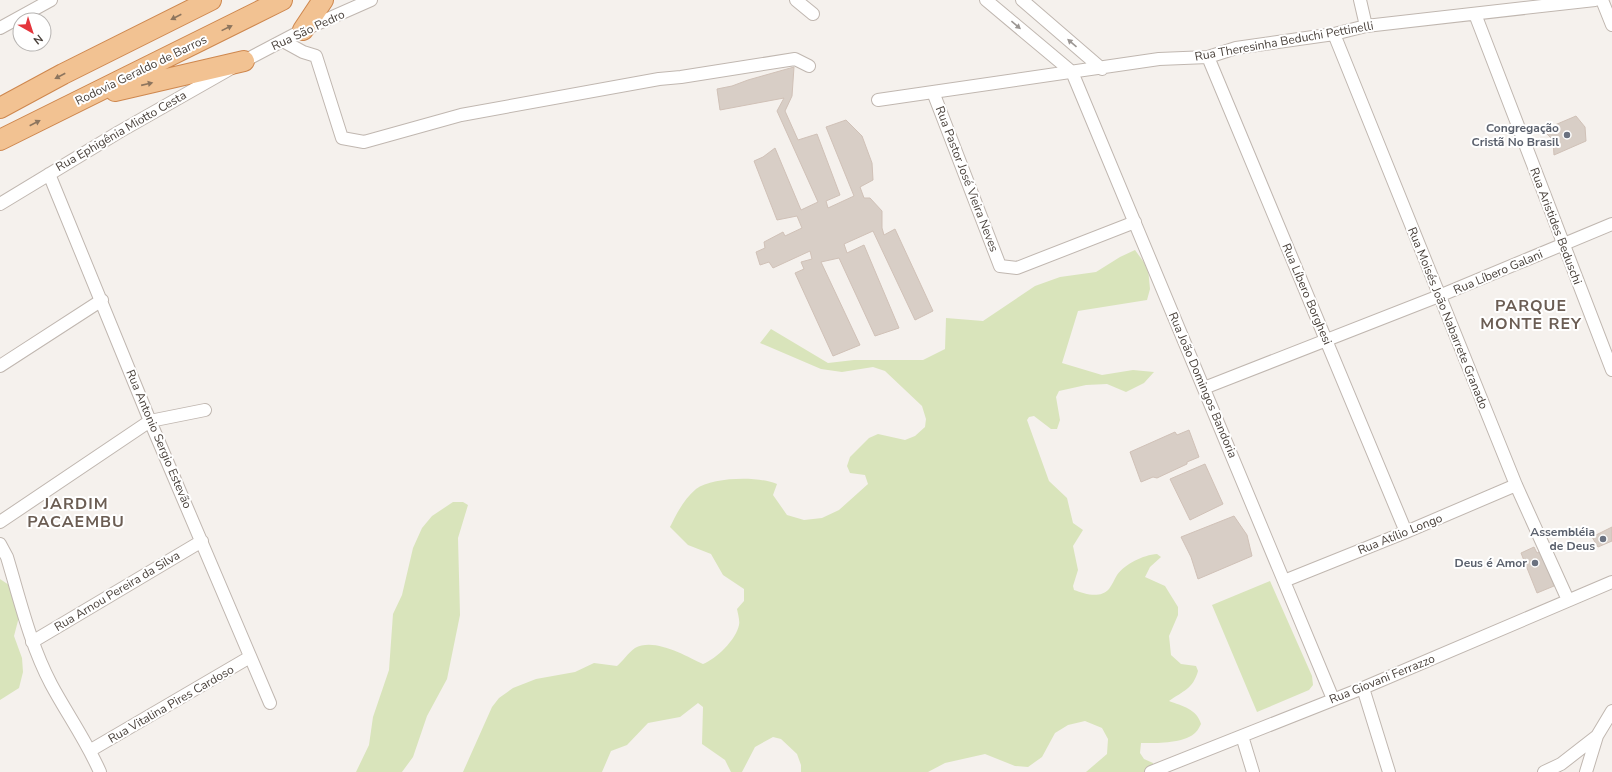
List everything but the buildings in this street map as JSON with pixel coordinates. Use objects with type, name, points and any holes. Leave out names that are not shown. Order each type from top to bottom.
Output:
[{"type":"highway","points":[[0,108],[63,74],[211,0]]},
{"type":"highway","name":"Rodovia Geraldo de Barros","points":[[0,140],[282,0]]},
{"type":"highway","points":[[303,30],[323,0]]},
{"type":"highway","points":[[82,99],[244,61]]},
{"type":"street","points":[[0,28],[51,0]]},
{"type":"street","name":"Rua São Pedro","points":[[244,61],[303,30],[371,0]]},
{"type":"street","points":[[796,0],[813,14]]},
{"type":"street","points":[[986,0],[1072,72]]},
{"type":"street","points":[[1022,0],[1102,69]]},
{"type":"street","points":[[1360,0],[1366,26]]},
{"type":"street","name":"Rua Theresinha Beduchi Pettinelli","points":[[878,100],[1102,69],[1159,59],[1208,57],[1236,48],[1334,34],[1366,26],[1595,0]]},
{"type":"street","points":[[1602,0],[1612,25]]},
{"type":"street","name":"Rua Aristides Beduschi","points":[[1475,14],[1562,245],[1612,370]]},
{"type":"street","name":"Rua Moisés João Nabarrete Granado","points":[[1334,34],[1516,485],[1568,600]]},
{"type":"street","points":[[283,41],[303,52],[316,56],[342,138],[359,140],[362,142],[461,115],[659,79],[795,60],[809,66]]},
{"type":"street","name":"Rua Líbero Borghesi","points":[[1208,57],[1406,532]]},
{"type":"street","name":"Rua Ephigênia Miotto Cesta","points":[[0,204],[176,99],[244,61]]},
{"type":"street","name":"Rua João Domingos Bandoria","points":[[1072,72],[1333,699]]},
{"type":"street","name":"Rua Pastor José Vieira Neves","points":[[933,92],[1000,266],[1016,268],[1135,222]]},
{"type":"street","name":"Rua Antonio Sergio Estevão","points":[[49,174],[102,300],[150,421],[270,704]]},
{"type":"street","name":"Rua Líbero Galani","points":[[1204,388],[1439,296],[1612,224]]},
{"type":"street","points":[[0,366],[102,300]]},
{"type":"street","points":[[0,522],[150,421],[205,410]]},
{"type":"street","name":"Rua Atílio Longo","points":[[1284,581],[1406,532],[1516,485]]},
{"type":"street","name":"Rua Arnou Pereira da Silva","points":[[32,642],[202,541]]},
{"type":"street","points":[[0,544],[7,557],[32,642],[51,684],[91,750],[100,772]]},
{"type":"street","name":"Rua Giovani Ferrazzo","points":[[1152,772],[1363,688],[1612,582]]},
{"type":"street","name":"Rua Vitalina Pires Cardoso","points":[[91,750],[250,657]]},
{"type":"street","points":[[1363,688],[1389,772]]},
{"type":"street","points":[[1586,772],[1597,736],[1612,711]]},
{"type":"street","points":[[1242,736],[1253,772]]},
{"type":"street","points":[[1544,772],[1559,768],[1597,736]]},
{"type":"green space","points":[[1135,250],[1148,268],[1150,289],[1147,300],[1078,311],[1062,363],[1102,375],[1133,370],[1154,372],[1144,383],[1126,392],[1107,384],[1086,385],[1059,391],[1056,397],[1060,420],[1057,429],[1051,429],[1034,416],[1029,417],[1027,420],[1049,481],[1067,498],[1073,523],[1083,530],[1073,546],[1078,570],[1073,586],[1074,590],[1092,595],[1101,594],[1109,589],[1120,571],[1129,564],[1140,558],[1152,555],[1157,554],[1161,557],[1150,567],[1145,577],[1165,586],[1178,607],[1178,615],[1169,636],[1171,655],[1181,664],[1196,666],[1198,671],[1190,686],[1169,701],[1193,711],[1201,724],[1196,732],[1185,739],[1170,742],[1141,743],[1140,753],[1144,759],[1153,763],[1153,772],[1086,772],[1107,754],[1108,739],[1102,728],[1085,721],[1068,725],[1055,733],[1042,757],[1028,767],[1015,766],[985,754],[945,763],[928,772],[801,772],[801,765],[797,754],[781,739],[773,737],[755,747],[742,772],[731,772],[725,760],[702,744],[703,707],[698,703],[680,717],[648,723],[627,745],[611,751],[602,772],[463,772],[492,707],[499,698],[513,688],[536,679],[575,672],[594,663],[617,666],[632,650],[643,645],[660,646],[670,649],[703,664],[714,658],[730,643],[739,625],[737,609],[744,601],[744,589],[723,575],[711,554],[688,545],[670,527],[684,502],[696,489],[703,485],[724,480],[748,479],[769,481],[777,484],[773,495],[787,515],[804,520],[822,518],[839,510],[868,484],[865,475],[850,473],[847,466],[850,457],[869,438],[878,434],[905,440],[915,436],[925,427],[926,419],[922,406],[885,371],[873,367],[842,372],[821,369],[760,343],[771,329],[828,363],[854,360],[923,360],[945,349],[946,318],[983,321],[1035,286],[1060,277],[1096,272],[1120,257]]},
{"type":"green space","points":[[453,502],[463,502],[468,505],[458,538],[460,615],[447,679],[427,716],[413,757],[402,772],[356,772],[369,745],[373,717],[389,670],[393,614],[402,595],[413,548],[422,528],[432,516]]},
{"type":"green space","points":[[0,579],[12,587],[19,617],[14,636],[22,658],[23,672],[19,688],[0,700]]},
{"type":"green space","points":[[1270,581],[1312,676],[1313,685],[1309,690],[1257,712],[1212,605]]},
{"type":"place","name":"Congregação Cristã No Brasil","points":[[1567,135]]},
{"type":"place","name":"Assembléia de Deus","points":[[1603,539]]},
{"type":"place","name":"Deus é Amor","points":[[1535,563]]},
{"type":"district","name":"PARQUE MONTE REY","points":[[1531,314]]},
{"type":"district","name":"JARDIM PACAEMBU","points":[[76,512]]}]
